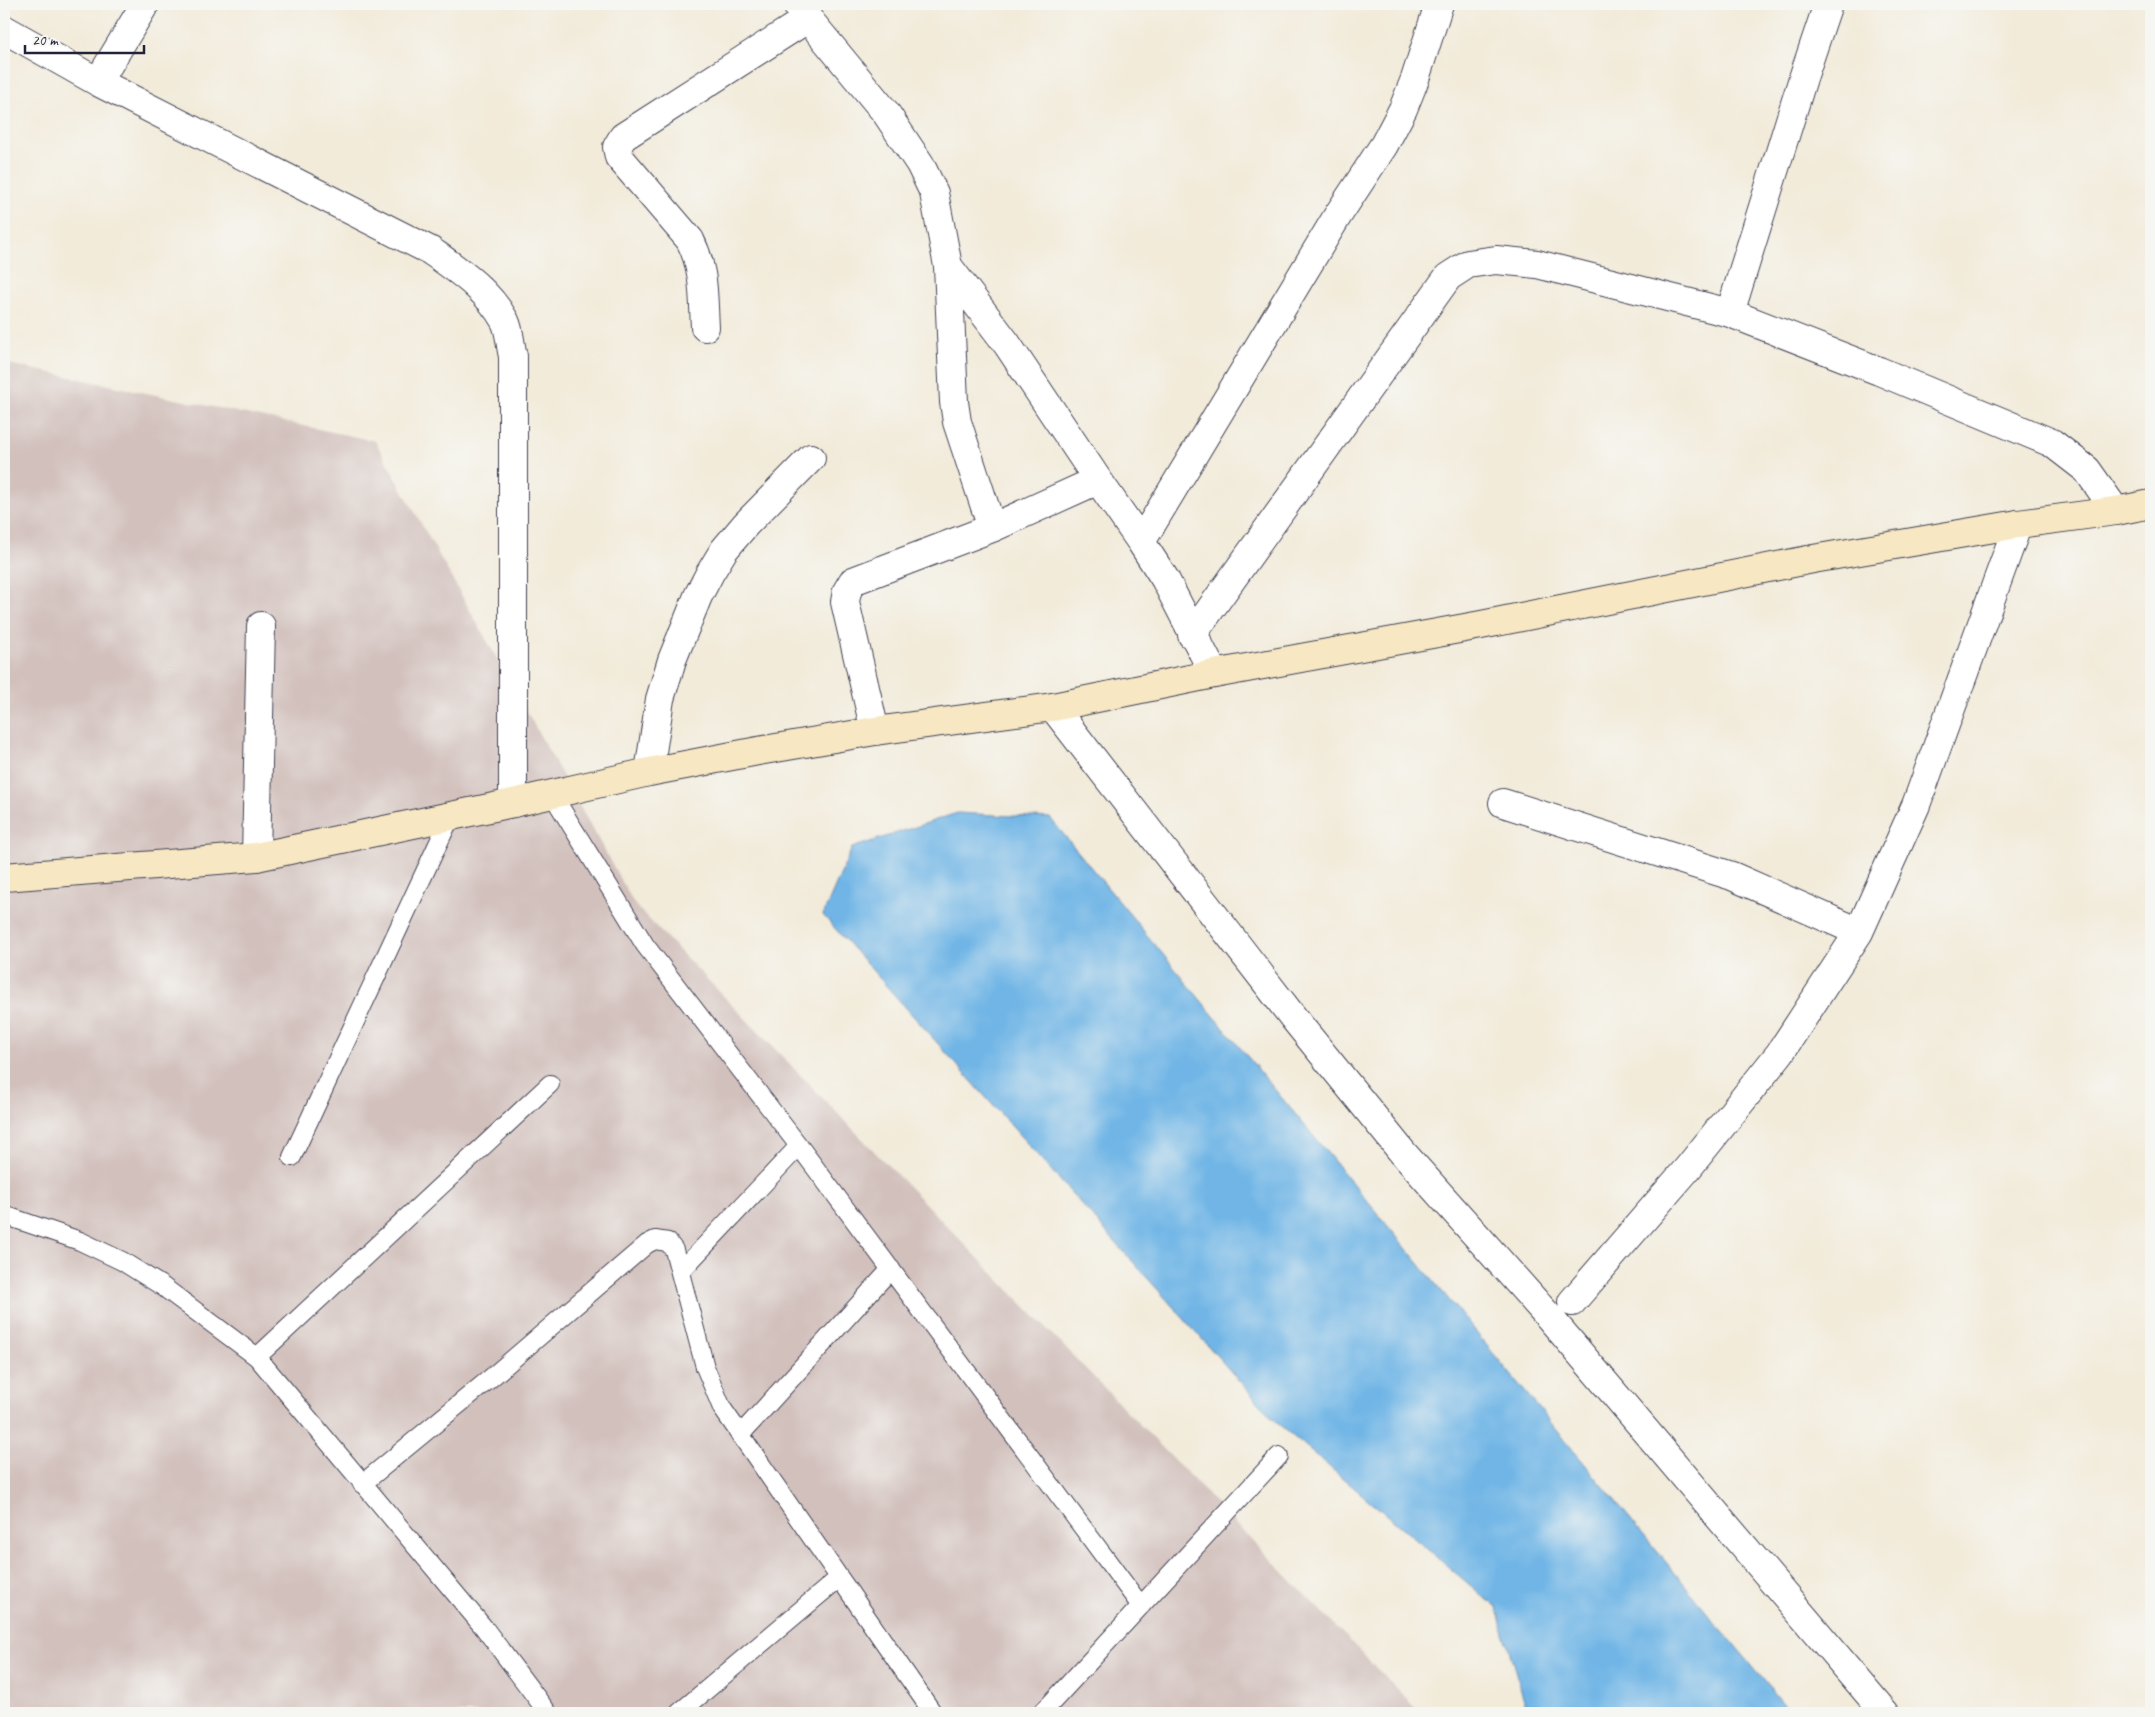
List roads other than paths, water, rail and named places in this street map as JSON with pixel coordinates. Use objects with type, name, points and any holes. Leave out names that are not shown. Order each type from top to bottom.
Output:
[{"type":"street","points":[[98,82],[145,4]]},
{"type":"street","points":[[1142,542],[1332,224],[1384,145],[1403,109],[1415,79],[1439,4]]},
{"type":"street","points":[[1730,313],[1828,4]]},
{"type":"street","points":[[705,328],[701,268],[690,240],[619,157],[617,146],[622,137],[802,11],[886,113],[920,164],[934,193],[948,266],[954,402],[957,422],[992,528]]},
{"type":"street","points":[[4,29],[98,82],[431,251],[471,279],[492,302],[506,323],[512,356],[513,803]]},
{"type":"street","points":[[1192,635],[1448,277],[1468,264],[1496,260],[1536,264],[1730,313],[1888,375],[2052,443],[2087,470],[2116,511]]},
{"type":"street","points":[[948,266],[1007,344],[1142,542],[1164,579],[1214,674]]},
{"type":"street","points":[[649,772],[660,699],[672,660],[698,596],[724,550],[746,524],[811,458]]},
{"type":"street","points":[[875,731],[844,602],[847,591],[853,581],[992,528],[1098,480]]},
{"type":"street","points":[[4,877],[256,857],[513,803],[649,772],[875,731],[1053,707],[1214,674],[1481,625],[1813,559],[2018,524],[2116,511],[2151,504]]},
{"type":"street","points":[[1572,1302],[1688,1168],[1780,1053],[1859,932],[1916,805],[2018,524]]},
{"type":"street","points":[[256,857],[261,626]]},
{"type":"street","points":[[1053,707],[1290,1013],[1404,1153],[1550,1318],[1885,1713]]},
{"type":"street","points":[[1504,803],[1732,876],[1859,932]]},
{"type":"lane","points":[[552,794],[645,946],[800,1146],[1141,1606]]},
{"type":"lane","points":[[292,1157],[451,816]]},
{"type":"lane","points":[[257,1357],[550,1084]]},
{"type":"lane","points":[[680,1272],[800,1146]]},
{"type":"lane","points":[[4,1215],[80,1241],[122,1261],[162,1286],[257,1357],[485,1629],[548,1713]]},
{"type":"lane","points":[[362,1484],[492,1377],[647,1244],[655,1240],[668,1242],[674,1250],[705,1367],[722,1408],[933,1713]]},
{"type":"lane","points":[[740,1435],[891,1269]]},
{"type":"lane","points":[[1042,1713],[1279,1456]]},
{"type":"lane","points":[[679,1713],[839,1578]]},
{"type":"water","points":[[957,813],[1050,818],[1791,1713],[1528,1713],[1496,1607],[1276,1422],[823,915],[852,848]]}]
